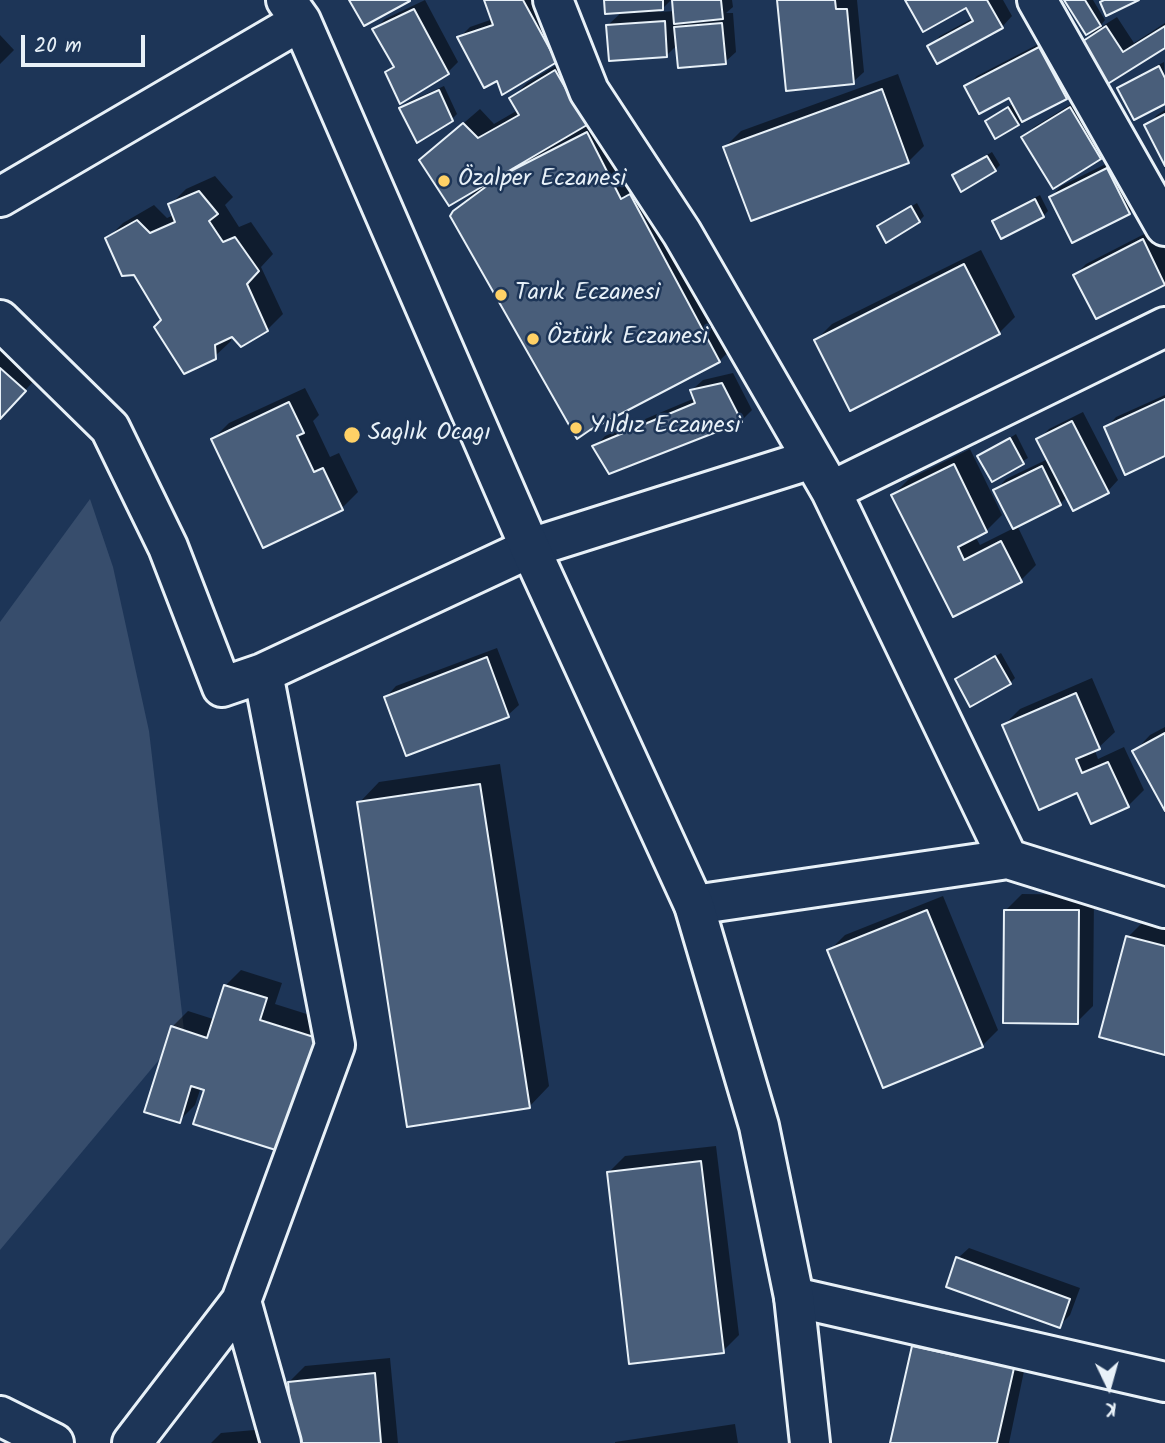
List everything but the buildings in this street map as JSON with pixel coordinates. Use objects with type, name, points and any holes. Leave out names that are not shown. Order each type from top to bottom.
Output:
[{"type":"street","points":[[553,0],[589,91],[682,233],[822,475],[1008,859]]},
{"type":"street","points":[[1037,0],[1165,226]]},
{"type":"street","points":[[0,197],[293,10],[530,548],[694,905],[759,1126],[794,1297],[810,1443]]},
{"type":"street","points":[[0,320],[110,428],[168,547],[222,687],[263,673],[530,548],[822,475],[1165,327]]},
{"type":"street","points":[[132,1443],[241,1301],[335,1045],[263,673]]},
{"type":"street","points":[[694,905],[1008,859],[1165,908]]},
{"type":"street","points":[[794,1297],[1165,1382]]},
{"type":"street","points":[[241,1301],[281,1443]]},
{"type":"street","points":[[0,1416],[54,1443]]},
{"type":"shaded area","points":[[90,499],[113,567],[149,731],[184,1030],[0,1250],[0,622]]},
{"type":"place","name":"Özalper Eczanesi","points":[[444,181]]},
{"type":"place","name":"Tarık Eczanesi","points":[[501,295]]},
{"type":"place","name":"Öztürk Eczanesi","points":[[533,339]]},
{"type":"place","name":"Yıldız Eczanesi","points":[[576,428]]},
{"type":"place","name":"Saglık Ocagı","points":[[352,435]]}]
